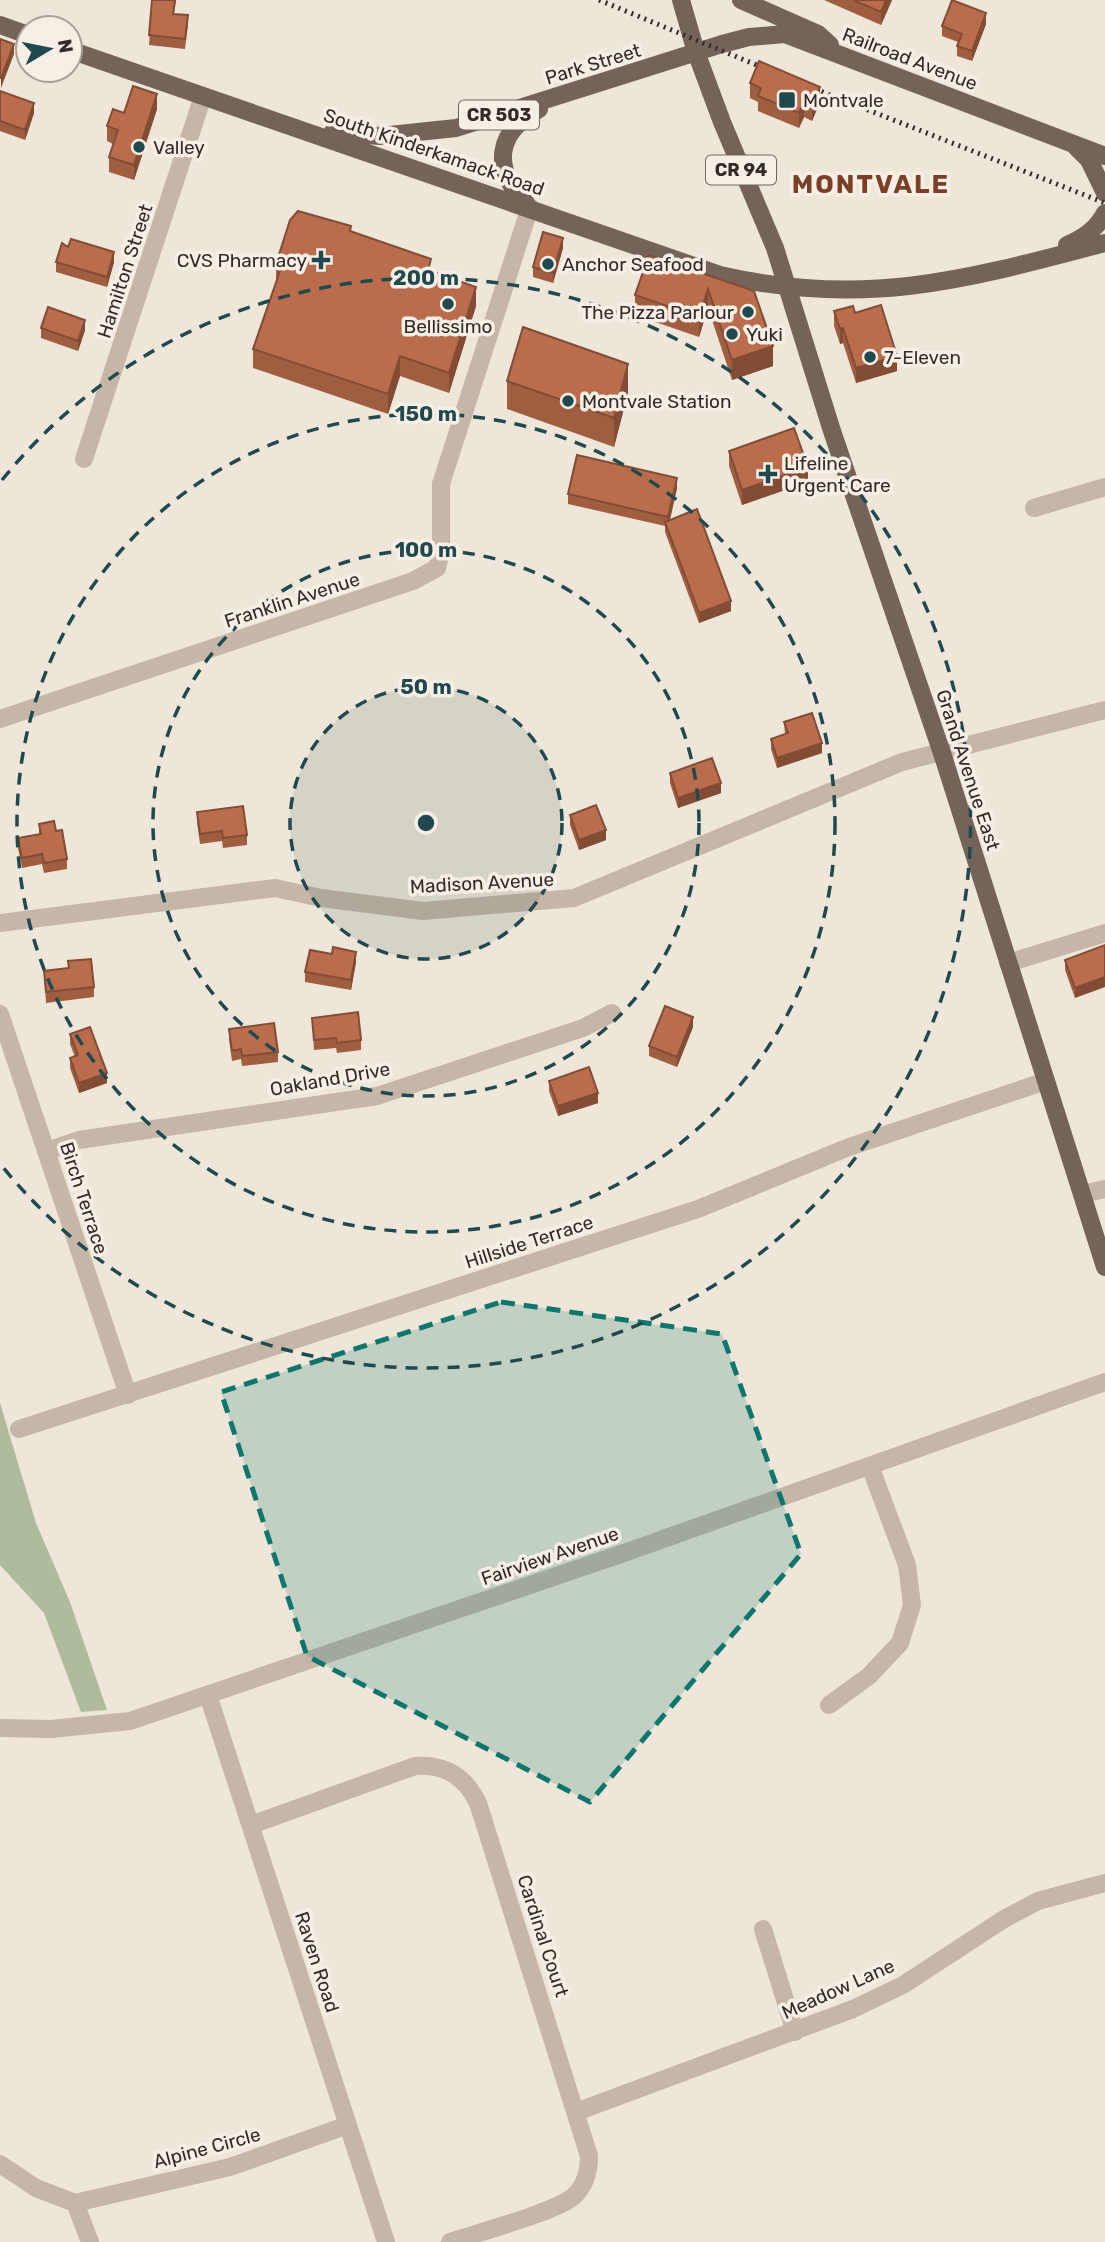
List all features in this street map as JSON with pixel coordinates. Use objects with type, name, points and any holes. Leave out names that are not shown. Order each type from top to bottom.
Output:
[{"type":"main road","name":"CR 94","points":[[681,0],[696,52],[775,248],[786,287]]},
{"type":"main road","points":[[741,0],[818,34],[840,54]]},
{"type":"main road","name":"Railroad Avenue","points":[[696,52],[749,37],[785,34],[1105,156]]},
{"type":"main road","name":"Park Street","points":[[295,127],[344,134],[413,134],[456,128],[696,52]]},
{"type":"main road","name":"South Kinderkamack Road","points":[[84,55],[530,207],[720,275],[786,287]]},
{"type":"main road","points":[[530,207],[508,185],[502,160],[507,135],[526,116],[564,95]]},
{"type":"main road","points":[[1074,145],[1089,160],[1105,193]]},
{"type":"main road","points":[[1009,269],[1082,239],[1100,223],[1105,212]]},
{"type":"main road","name":"CR 503","points":[[786,287],[867,291],[918,287],[1009,269],[1105,243]]},
{"type":"main road","name":"Grand Avenue East","points":[[786,287],[942,753],[1105,1267]]},
{"type":"street","name":"Hamilton Street","points":[[85,459],[203,96]]},
{"type":"street","name":"Franklin Avenue","points":[[0,719],[413,581],[437,569],[441,552],[441,484],[530,207]]},
{"type":"street","points":[[1034,508],[1105,487]]},
{"type":"street","name":"Madison Avenue","points":[[0,923],[275,888],[321,898],[423,911],[574,898],[890,767],[1105,710]]},
{"type":"street","points":[[1008,963],[1105,933]]},
{"type":"street","name":"Oakland Drive","points":[[47,1151],[79,1140],[377,1096],[583,1028],[612,1013]]},
{"type":"street","name":"Birch Terrace","points":[[0,1014],[128,1395]]},
{"type":"street","name":"Hillside Terrace","points":[[19,1429],[698,1209],[849,1147],[1046,1081]]},
{"type":"street","points":[[1082,1194],[1105,1189]]},
{"type":"street","name":"Fairview Avenue","points":[[0,1728],[51,1729],[130,1721],[870,1466],[1105,1382]]},
{"type":"street","points":[[829,1705],[869,1676],[900,1643],[912,1605],[907,1565],[870,1466]]},
{"type":"street","name":"Raven Road","points":[[208,1695],[386,2242]]},
{"type":"street","name":"Cardinal Court","points":[[251,1825],[415,1766],[430,1765],[447,1769],[461,1778],[478,1803],[589,2156],[584,2184],[574,2196],[562,2204],[450,2242]]},
{"type":"street","name":"Meadow Lane","points":[[576,2112],[853,2009],[903,1984],[1004,1919],[1038,1901],[1105,1883]]},
{"type":"street","points":[[763,1929],[794,2032]]},
{"type":"street","name":"Alpine Circle","points":[[75,2203],[230,2167],[348,2125]]},
{"type":"street","points":[[0,2164],[36,2188],[75,2203],[90,2242]]},
{"type":"highlighted area","points":[[501,1302],[722,1334],[801,1554],[590,1802],[307,1656],[221,1392]]},
{"type":"green space","points":[[0,1403],[36,1523],[70,1602],[107,1710],[81,1712],[44,1613],[0,1565]]},
{"type":"building","points":[[152,0],[175,0],[173,14],[188,15],[185,39],[149,35]]},
{"type":"building","points":[[853,0],[886,0],[881,12]]},
{"type":"building","points":[[952,0],[986,13],[972,51],[957,46],[962,34],[942,26]]},
{"type":"building","points":[[0,39],[14,44],[0,77]]},
{"type":"building","points":[[759,61],[820,87],[812,106],[804,102],[799,113],[758,96],[761,88],[750,83]]},
{"type":"building","points":[[133,86],[157,94],[134,165],[109,157],[118,130],[107,126],[113,109],[124,113]]},
{"type":"building","points":[[0,91],[34,103],[25,130],[0,121]]},
{"type":"building","name":"CVS Pharmacy","points":[[298,211],[351,226],[350,231],[431,259],[428,270],[476,287],[449,373],[400,356],[388,394],[253,349],[282,265],[276,264],[290,220]]},
{"type":"building","points":[[543,232],[563,238],[553,273],[533,267]]},
{"type":"building","points":[[71,239],[114,252],[107,277],[56,262],[62,243],[68,247]]},
{"type":"building","points":[[649,255],[754,291],[773,346],[732,360],[708,289],[699,317],[635,295]]},
{"type":"building","name":"7-Eleven","points":[[881,305],[897,356],[856,368],[843,328],[840,329],[834,311],[853,306],[855,313]]},
{"type":"building","points":[[48,307],[85,320],[78,341],[41,328]]},
{"type":"building","points":[[523,327],[628,364],[614,418],[507,381]]},
{"type":"building","name":"Lifeline Urgent Care","points":[[794,428],[808,467],[742,490],[729,451]]},
{"type":"building","points":[[577,455],[677,478],[668,517],[568,494]]},
{"type":"building","points":[[697,509],[731,601],[699,613],[665,522]]},
{"type":"building","points":[[812,713],[822,743],[777,758],[771,739],[788,733],[784,722]]},
{"type":"building","points":[[712,758],[721,783],[678,798],[670,773]]},
{"type":"building","points":[[596,805],[606,830],[579,840],[570,815]]},
{"type":"building","points":[[243,806],[247,835],[223,838],[222,831],[200,834],[197,812]]},
{"type":"building","points":[[54,821],[56,831],[62,830],[67,859],[44,863],[42,854],[22,858],[18,838],[41,834],[39,824]]},
{"type":"building","points":[[1105,945],[1105,977],[1075,988],[1065,960]]},
{"type":"building","points":[[333,947],[356,952],[351,980],[305,972],[310,950],[332,954]]},
{"type":"building","points":[[91,959],[94,987],[46,992],[44,971],[69,968],[68,961]]},
{"type":"building","points":[[665,1006],[693,1017],[677,1057],[649,1046]]},
{"type":"building","points":[[358,1012],[361,1040],[337,1043],[336,1038],[314,1040],[312,1018]]},
{"type":"building","points":[[274,1023],[278,1052],[242,1056],[241,1049],[232,1051],[229,1029]]},
{"type":"building","points":[[90,1027],[107,1073],[79,1083],[70,1058],[78,1055],[70,1034]]},
{"type":"building","points":[[589,1067],[598,1093],[558,1106],[549,1081]]},
{"type":"railway","points":[[599,0],[776,73]]},
{"type":"railway","points":[[802,84],[1105,203]]},
{"type":"place","name":"Montvale","points":[[787,100]]},
{"type":"place","name":"Valley","points":[[139,147]]},
{"type":"place","name":"CVS Pharmacy","points":[[321,260]]},
{"type":"place","name":"Anchor Seafood","points":[[548,264]]},
{"type":"place","name":"Bellissimo","points":[[448,304]]},
{"type":"place","name":"The Pizza Parlour","points":[[748,312]]},
{"type":"place","name":"Yuki","points":[[732,334]]},
{"type":"place","name":"7-Eleven","points":[[870,357]]},
{"type":"place","name":"Montvale Station","points":[[568,401]]},
{"type":"place","name":"Lifeline Urgent Care","points":[[768,474]]},
{"type":"district","name":"MONTVALE","points":[[871,184]]}]
